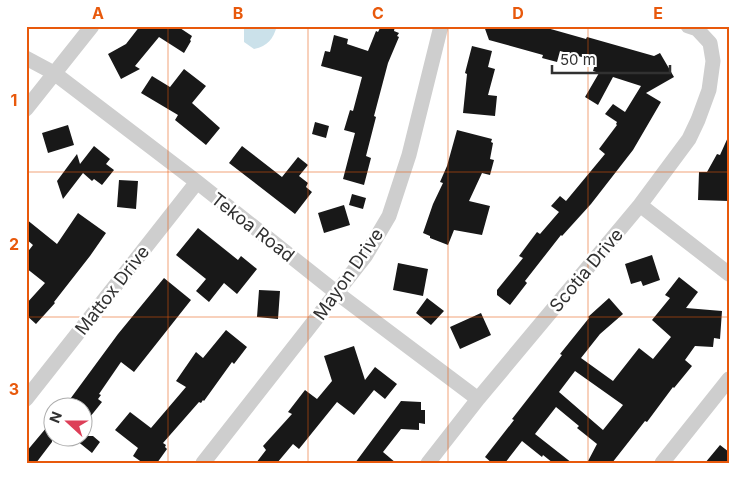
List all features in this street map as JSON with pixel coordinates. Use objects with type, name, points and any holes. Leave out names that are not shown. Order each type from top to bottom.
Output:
[{"type":"street","points":[[26,109],[92,26]]},
{"type":"street","name":"Mayon Drive","points":[[204,463],[366,255],[389,216],[409,155],[441,26]]},
{"type":"street","name":"Scotia Drive","points":[[428,463],[478,399],[640,205],[689,139],[709,90],[713,61],[710,43],[697,29],[688,26]]},
{"type":"street","name":"Tekoa Road","points":[[26,58],[54,73],[197,182],[337,293],[478,399]]},
{"type":"street","name":"Mattox Drive","points":[[26,399],[197,182]]},
{"type":"street","points":[[640,205],[729,274]]},
{"type":"street","points":[[662,463],[729,379]]},
{"type":"water","points":[[244,26],[277,26],[274,35],[269,41],[263,46],[254,49],[244,42]]},
{"type":"building","points":[[140,26],[177,26],[192,36],[191,41],[184,53],[159,37],[135,66],[140,69],[121,79],[108,54],[126,44]]},
{"type":"building","points":[[381,26],[395,26],[394,31],[399,33],[397,36],[399,37],[388,63],[374,116],[376,117],[366,156],[371,158],[364,185],[343,179],[355,133],[344,130],[350,110],[353,111],[362,77],[321,66],[325,51],[330,52],[334,35],[348,39],[347,44],[368,51],[376,31],[378,32]]},
{"type":"building","points":[[484,26],[540,26],[654,56],[660,53],[674,77],[646,93],[661,102],[633,150],[591,204],[561,235],[525,281],[527,283],[510,305],[497,295],[497,290],[523,258],[519,256],[537,232],[540,234],[559,212],[551,206],[560,196],[566,201],[605,154],[599,149],[617,125],[617,122],[605,114],[613,104],[625,112],[641,86],[613,77],[598,105],[585,97],[599,73],[593,71],[596,61],[560,51],[557,62],[542,58],[543,55],[489,40]]},
{"type":"building","points":[[472,46],[492,51],[488,67],[495,69],[488,95],[497,96],[495,116],[463,113],[467,74],[465,73]]},
{"type":"building","points":[[184,69],[206,86],[192,103],[220,128],[206,145],[175,120],[178,115],[141,93],[152,76],[170,87]]},
{"type":"building","points":[[315,122],[329,126],[326,138],[312,134]]},
{"type":"building","points":[[68,125],[74,145],[48,153],[42,133]]},
{"type":"building","points":[[457,130],[492,139],[490,159],[494,160],[490,175],[482,173],[469,201],[490,206],[482,235],[454,230],[448,245],[423,233],[443,183],[440,182],[447,166]]},
{"type":"building","points":[[729,135],[729,201],[698,200],[699,172],[707,172],[717,154],[720,155]]},
{"type":"building","points":[[94,146],[110,159],[106,164],[114,170],[102,185],[94,179],[92,181],[83,173],[63,199],[57,181],[77,154],[80,164]]},
{"type":"building","points":[[242,146],[282,177],[298,157],[308,165],[299,176],[308,183],[306,187],[312,192],[295,214],[229,163]]},
{"type":"building","points":[[119,180],[138,181],[136,209],[117,207]]},
{"type":"building","points":[[352,194],[366,198],[363,209],[349,205]]},
{"type":"building","points":[[344,205],[350,225],[324,233],[318,213]]},
{"type":"building","points":[[78,213],[106,233],[55,303],[36,324],[26,315],[26,304],[45,283],[26,268],[26,254],[33,245],[26,239],[26,219],[57,244]]},
{"type":"building","points":[[198,228],[238,260],[241,256],[257,269],[237,294],[224,283],[209,302],[196,291],[206,279],[176,255]]},
{"type":"building","points":[[652,255],[660,280],[643,286],[641,281],[631,284],[625,264]]},
{"type":"building","points":[[398,263],[428,269],[423,296],[393,290]]},
{"type":"building","points":[[679,277],[698,292],[686,308],[722,311],[720,339],[714,338],[713,347],[695,346],[685,360],[692,366],[612,463],[587,463],[597,444],[577,428],[579,426],[556,407],[535,434],[572,463],[553,463],[522,441],[505,463],[492,463],[485,457],[562,355],[560,354],[588,317],[609,298],[623,314],[600,334],[581,358],[613,381],[639,348],[653,359],[671,337],[652,320],[670,298],[665,295]],"holes":[[[575,371],[623,405],[603,430],[559,392]]]},
{"type":"building","points":[[164,278],[191,300],[134,372],[121,362],[99,394],[101,395],[98,399],[102,402],[92,414],[92,396],[72,396],[118,334]]},
{"type":"building","points":[[259,290],[280,291],[278,319],[257,317]]},
{"type":"building","points":[[427,298],[444,311],[431,325],[416,313]]},
{"type":"building","points":[[481,313],[491,335],[460,349],[450,327]]},
{"type":"building","points":[[226,330],[247,347],[234,364],[232,362],[204,401],[199,402],[163,443],[167,449],[157,463],[143,463],[133,456],[138,448],[115,430],[130,412],[151,428],[186,387],[176,381],[196,352],[203,358]]},
{"type":"building","points":[[354,346],[365,380],[375,367],[397,384],[385,399],[374,390],[354,415],[337,402],[299,449],[293,444],[277,463],[256,463],[266,450],[263,446],[292,414],[288,412],[305,390],[317,399],[332,381],[324,356]]},
{"type":"building","points":[[401,401],[421,402],[421,410],[425,410],[425,424],[419,423],[419,430],[401,429],[383,452],[396,463],[355,463]]},
{"type":"building","points":[[42,433],[42,446],[49,446],[36,463],[26,463],[26,452]]},
{"type":"building","points":[[93,436],[100,442],[92,453],[83,446],[92,446]]},
{"type":"building","points":[[720,445],[729,452],[729,463],[705,463]]}]
